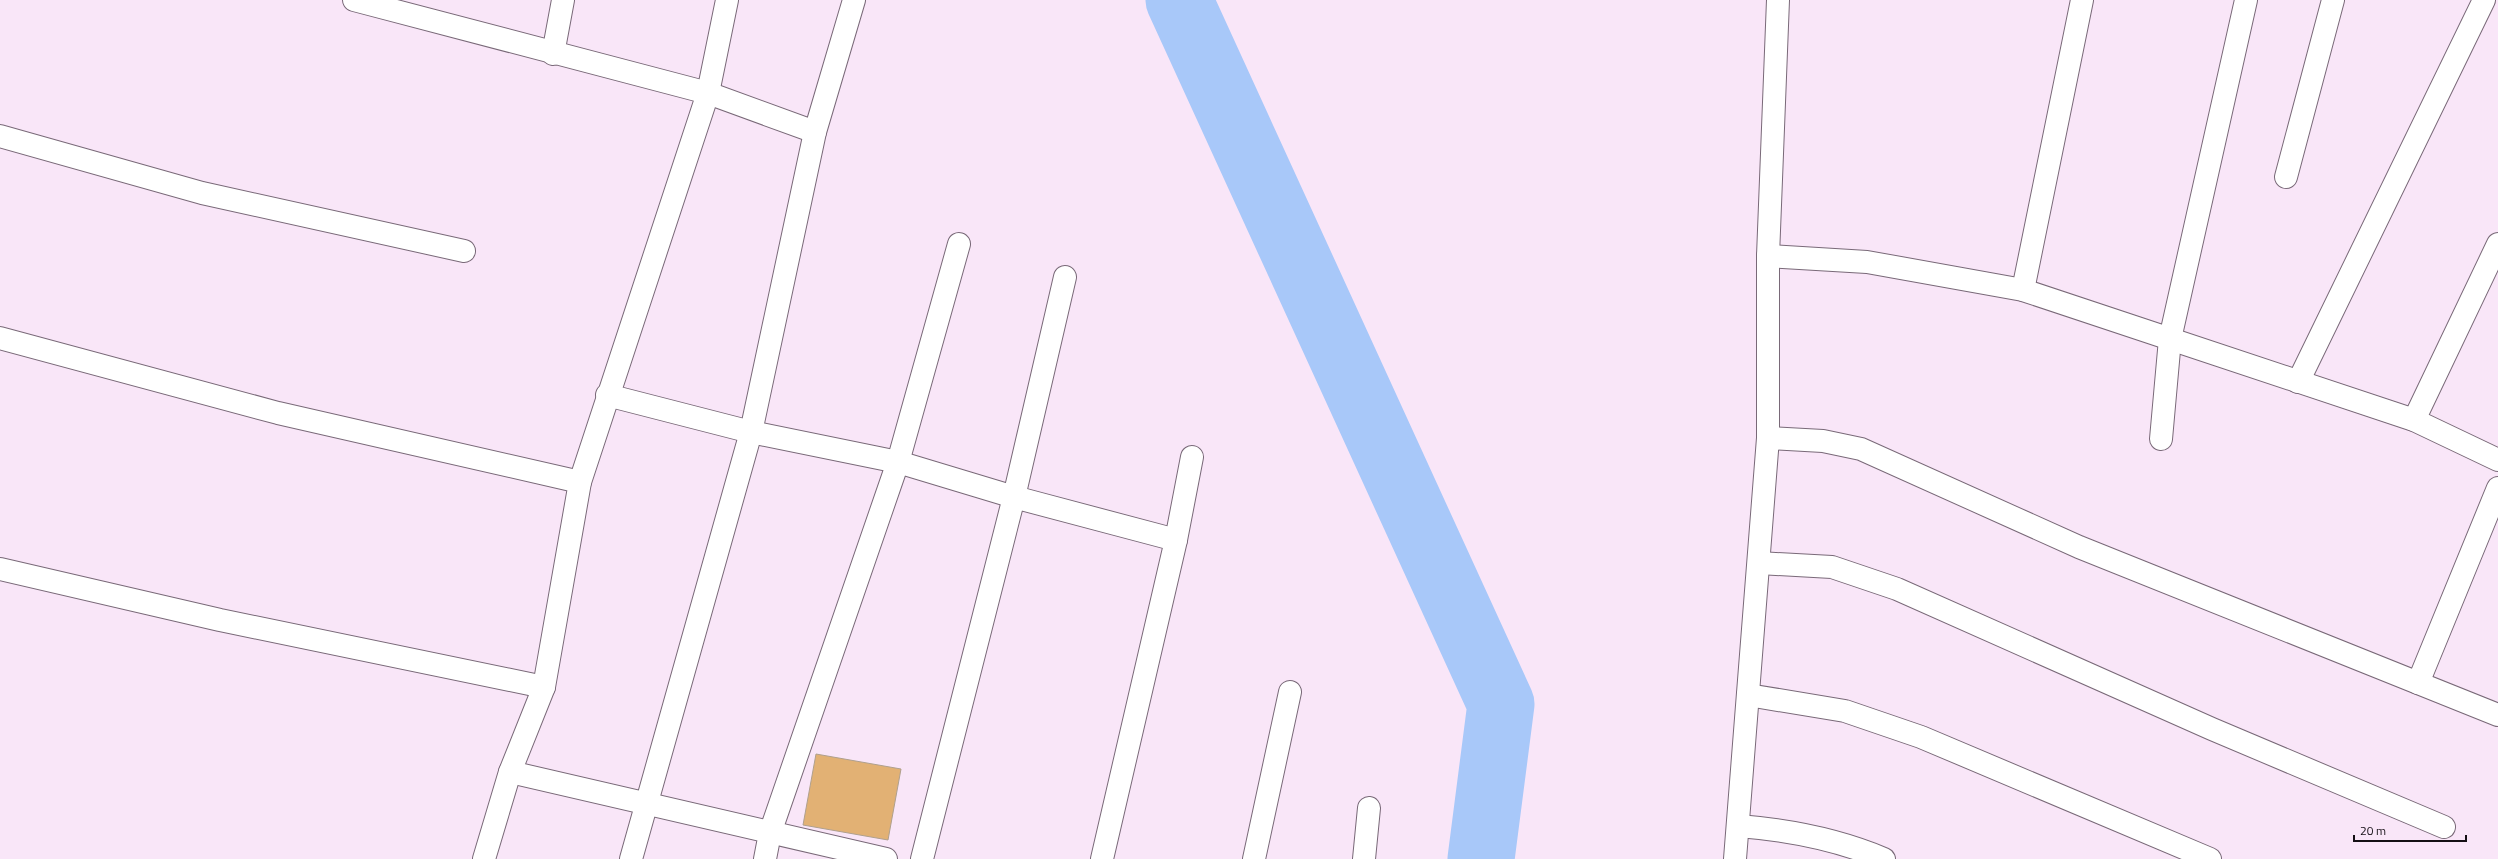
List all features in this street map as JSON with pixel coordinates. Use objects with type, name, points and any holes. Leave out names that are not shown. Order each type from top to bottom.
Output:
[{"type":"street","points":[[354,0],[554,54],[708,93],[814,132]]},
{"type":"street","points":[[554,54],[563,0]]},
{"type":"street","points":[[484,859],[510,772],[544,687],[580,482],[607,395],[708,93],[727,0]]},
{"type":"street","points":[[631,859],[751,432],[814,132],[854,0]]},
{"type":"street","points":[[1735,859],[1739,826],[1768,438],[1768,256],[1778,0]]},
{"type":"street","points":[[2023,290],[2082,0]]},
{"type":"street","points":[[2161,439],[2170,339],[2246,0]]},
{"type":"street","points":[[2286,177],[2333,0]]},
{"type":"street","points":[[2298,382],[2484,0]]},
{"type":"street","points":[[0,136],[202,193],[464,251]]},
{"type":"street","points":[[765,859],[770,833],[898,462],[959,244]]},
{"type":"street","points":[[2414,420],[2498,244]]},
{"type":"street","points":[[1768,256],[1867,262],[2023,290],[2414,420],[2498,460]]},
{"type":"street","points":[[922,859],[1014,497],[1065,277]]},
{"type":"street","points":[[0,338],[278,413],[580,482]]},
{"type":"street","points":[[607,395],[751,432],[898,462],[1014,497],[1176,540]]},
{"type":"street","points":[[1768,438],[1823,441],[1861,449],[2079,547],[2498,715]]},
{"type":"street","points":[[1102,859],[1176,540],[1192,457]]},
{"type":"street","points":[[2418,683],[2498,488]]},
{"type":"street","points":[[1759,563],[1832,567],[1897,589],[2212,729],[2444,827]]},
{"type":"street","points":[[0,569],[220,620],[544,687]]},
{"type":"street","points":[[1254,859],[1290,692]]},
{"type":"street","points":[[1748,695],[1845,711],[1921,737],[2210,859]]},
{"type":"street","points":[[510,772],[646,805],[886,859]]},
{"type":"street","points":[[1364,859],[1369,808]]},
{"type":"street","points":[[1739,826],[1785,829],[1862,850],[1884,859]]},
{"type":"building","points":[[816,754],[901,769],[888,840],[803,825]]},
{"type":"waterway","points":[[1179,0],[1501,704],[1481,859]]}]
